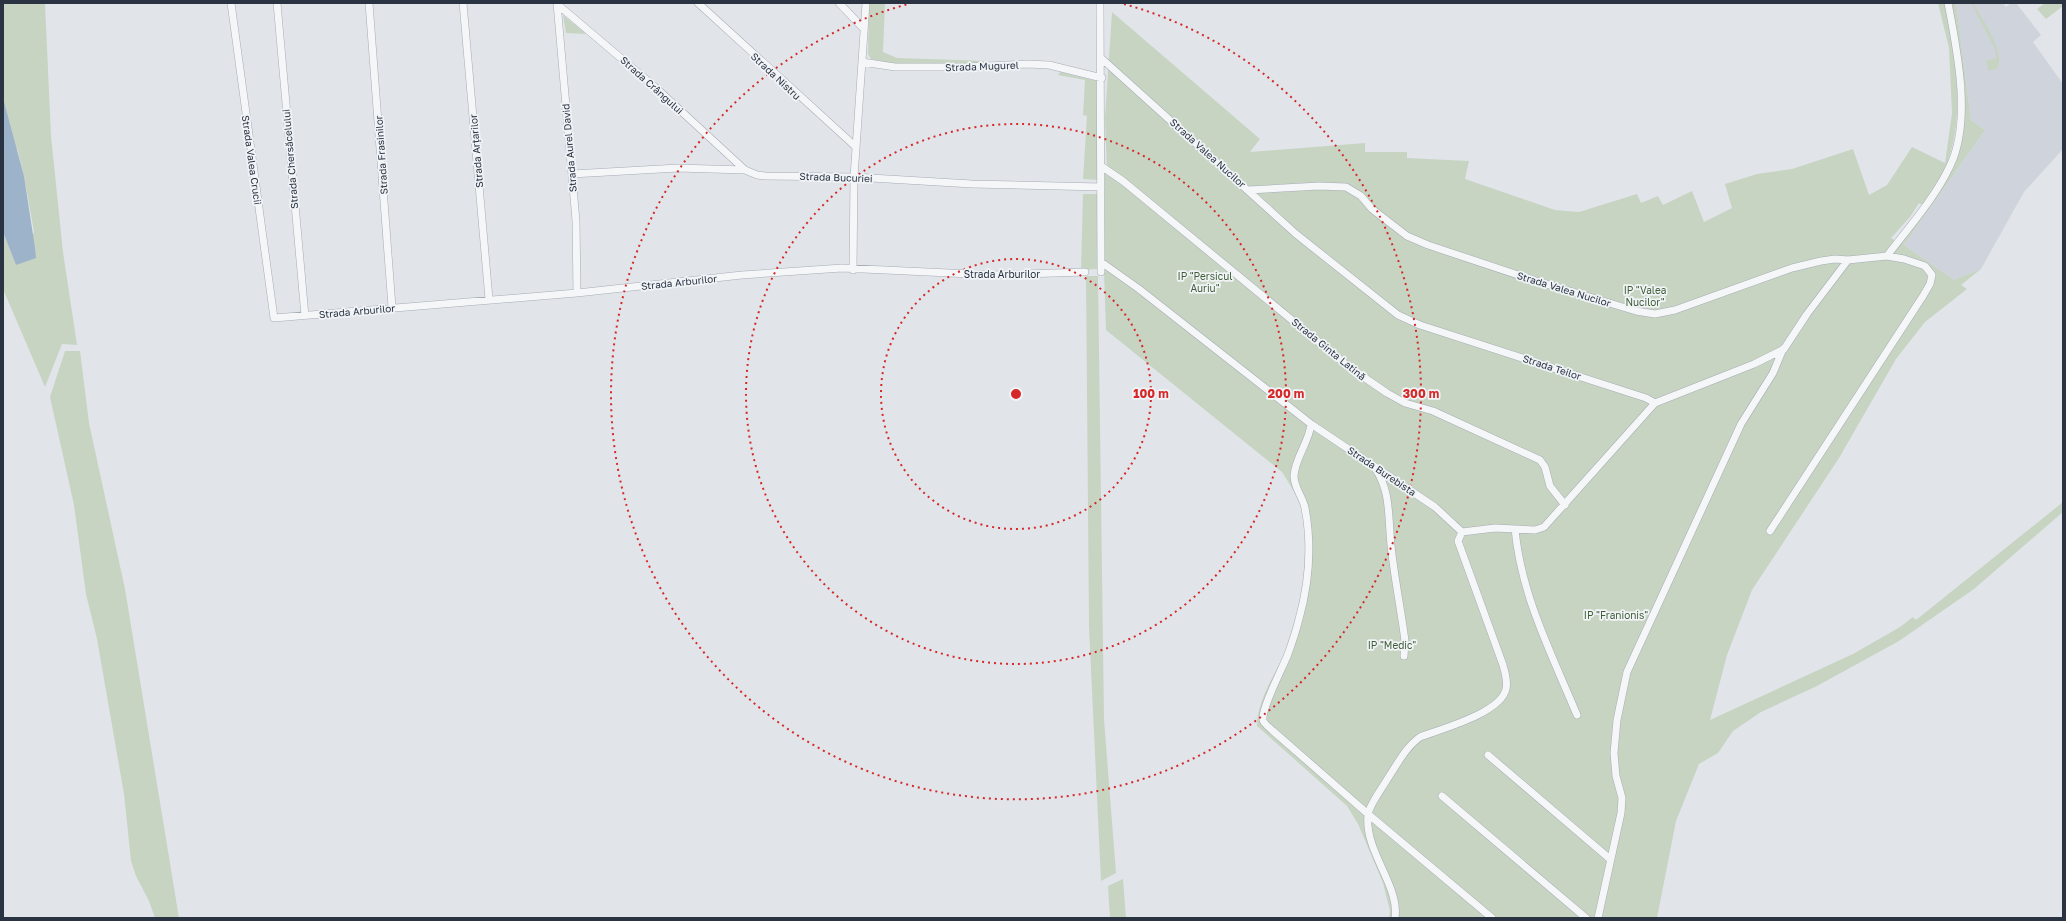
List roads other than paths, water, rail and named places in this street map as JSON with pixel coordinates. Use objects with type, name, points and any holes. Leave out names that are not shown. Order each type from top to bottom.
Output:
[{"type":"street","name":"Strada Valea Crucii","points":[[230,3],[274,318]]},
{"type":"street","name":"Strada Chersăcelului","points":[[277,3],[305,316]]},
{"type":"street","name":"Strada Frasinilor","points":[[369,3],[392,307]]},
{"type":"street","name":"Strada Arțarilor","points":[[463,3],[489,299]]},
{"type":"street","name":"Strada Crângului","points":[[557,3],[644,77],[745,170]]},
{"type":"street","name":"Strada Aurel David","points":[[557,3],[576,221],[577,293]]},
{"type":"street","name":"Strada Nistru","points":[[698,3],[856,147]]},
{"type":"street","points":[[838,3],[864,29]]},
{"type":"street","points":[[853,270],[854,177],[866,3]]},
{"type":"street","points":[[1100,3],[1102,78],[1101,272]]},
{"type":"street","points":[[1887,256],[1930,199],[1951,165],[1956,148],[1961,122],[1961,89],[1948,3]]},
{"type":"street","name":"Strada Valea Nucilor","points":[[1101,58],[1248,190],[1319,186],[1346,187],[1357,194],[1372,209],[1408,236],[1428,245],[1636,312],[1655,314],[1675,310],[1792,268],[1821,261],[1887,256],[1904,259],[1925,266],[1932,275],[1930,284],[1770,531]]},
{"type":"street","name":"Strada Mugurel","points":[[862,62],[895,67],[1049,65],[1102,78]]},
{"type":"street","name":"Strada Ginta Latină","points":[[1101,166],[1123,181],[1349,367],[1380,388],[1405,403],[1433,411],[1540,460],[1545,467],[1550,486],[1565,504]]},
{"type":"street","name":"Strada Bucuriei","points":[[572,174],[678,168],[745,170],[757,175],[765,176],[854,177],[972,184],[1101,186]]},
{"type":"street","name":"Strada Teilor","points":[[1248,190],[1326,259],[1407,320],[1577,374],[1646,398],[1655,403]]},
{"type":"street","points":[[1598,918],[1621,813],[1622,798],[1616,776],[1614,753],[1617,720],[1627,672],[1741,424],[1774,373],[1784,349],[1807,314],[1848,260]]},
{"type":"street","name":"Strada Burebista","points":[[1101,262],[1140,290],[1311,424],[1435,507],[1462,532]]},
{"type":"street","name":"Strada Arburilor","points":[[274,318],[392,307],[577,293],[742,275],[842,268],[853,270],[992,275],[1085,272]]},
{"type":"street","points":[[1397,916],[1390,890],[1369,835],[1368,814],[1379,793],[1411,744],[1420,737],[1465,721],[1488,709],[1502,698],[1506,690],[1507,682],[1503,665],[1458,541],[1462,532],[1495,528],[1534,530],[1544,527],[1655,403],[1765,359],[1784,349]]},
{"type":"street","points":[[1311,424],[1310,433],[1296,464],[1294,479],[1304,505],[1308,529],[1308,580],[1297,627],[1268,700],[1263,718],[1273,732],[1492,918]]},
{"type":"street","points":[[1372,465],[1380,476],[1386,490],[1388,501],[1391,545],[1405,641],[1404,656]]},
{"type":"street","points":[[1386,490],[1393,482],[1398,481]]},
{"type":"street","points":[[1516,529],[1521,570],[1529,596],[1577,715]]},
{"type":"street","points":[[1488,754],[1610,859]]},
{"type":"street","points":[[1442,796],[1586,918]]},
{"type":"water","points":[[3,77],[4,102],[24,176],[36,258],[16,265],[3,232]]},
{"type":"park label","name":"IP \"Persicul Auriu\"","points":[[1205,282]]},
{"type":"park label","name":"IP \"Valea Nucilor\"","points":[[1645,296]]},
{"type":"park label","name":"IP \"Franionis\"","points":[[1616,615]]},
{"type":"park label","name":"IP \"Medic\"","points":[[1392,645]]}]
